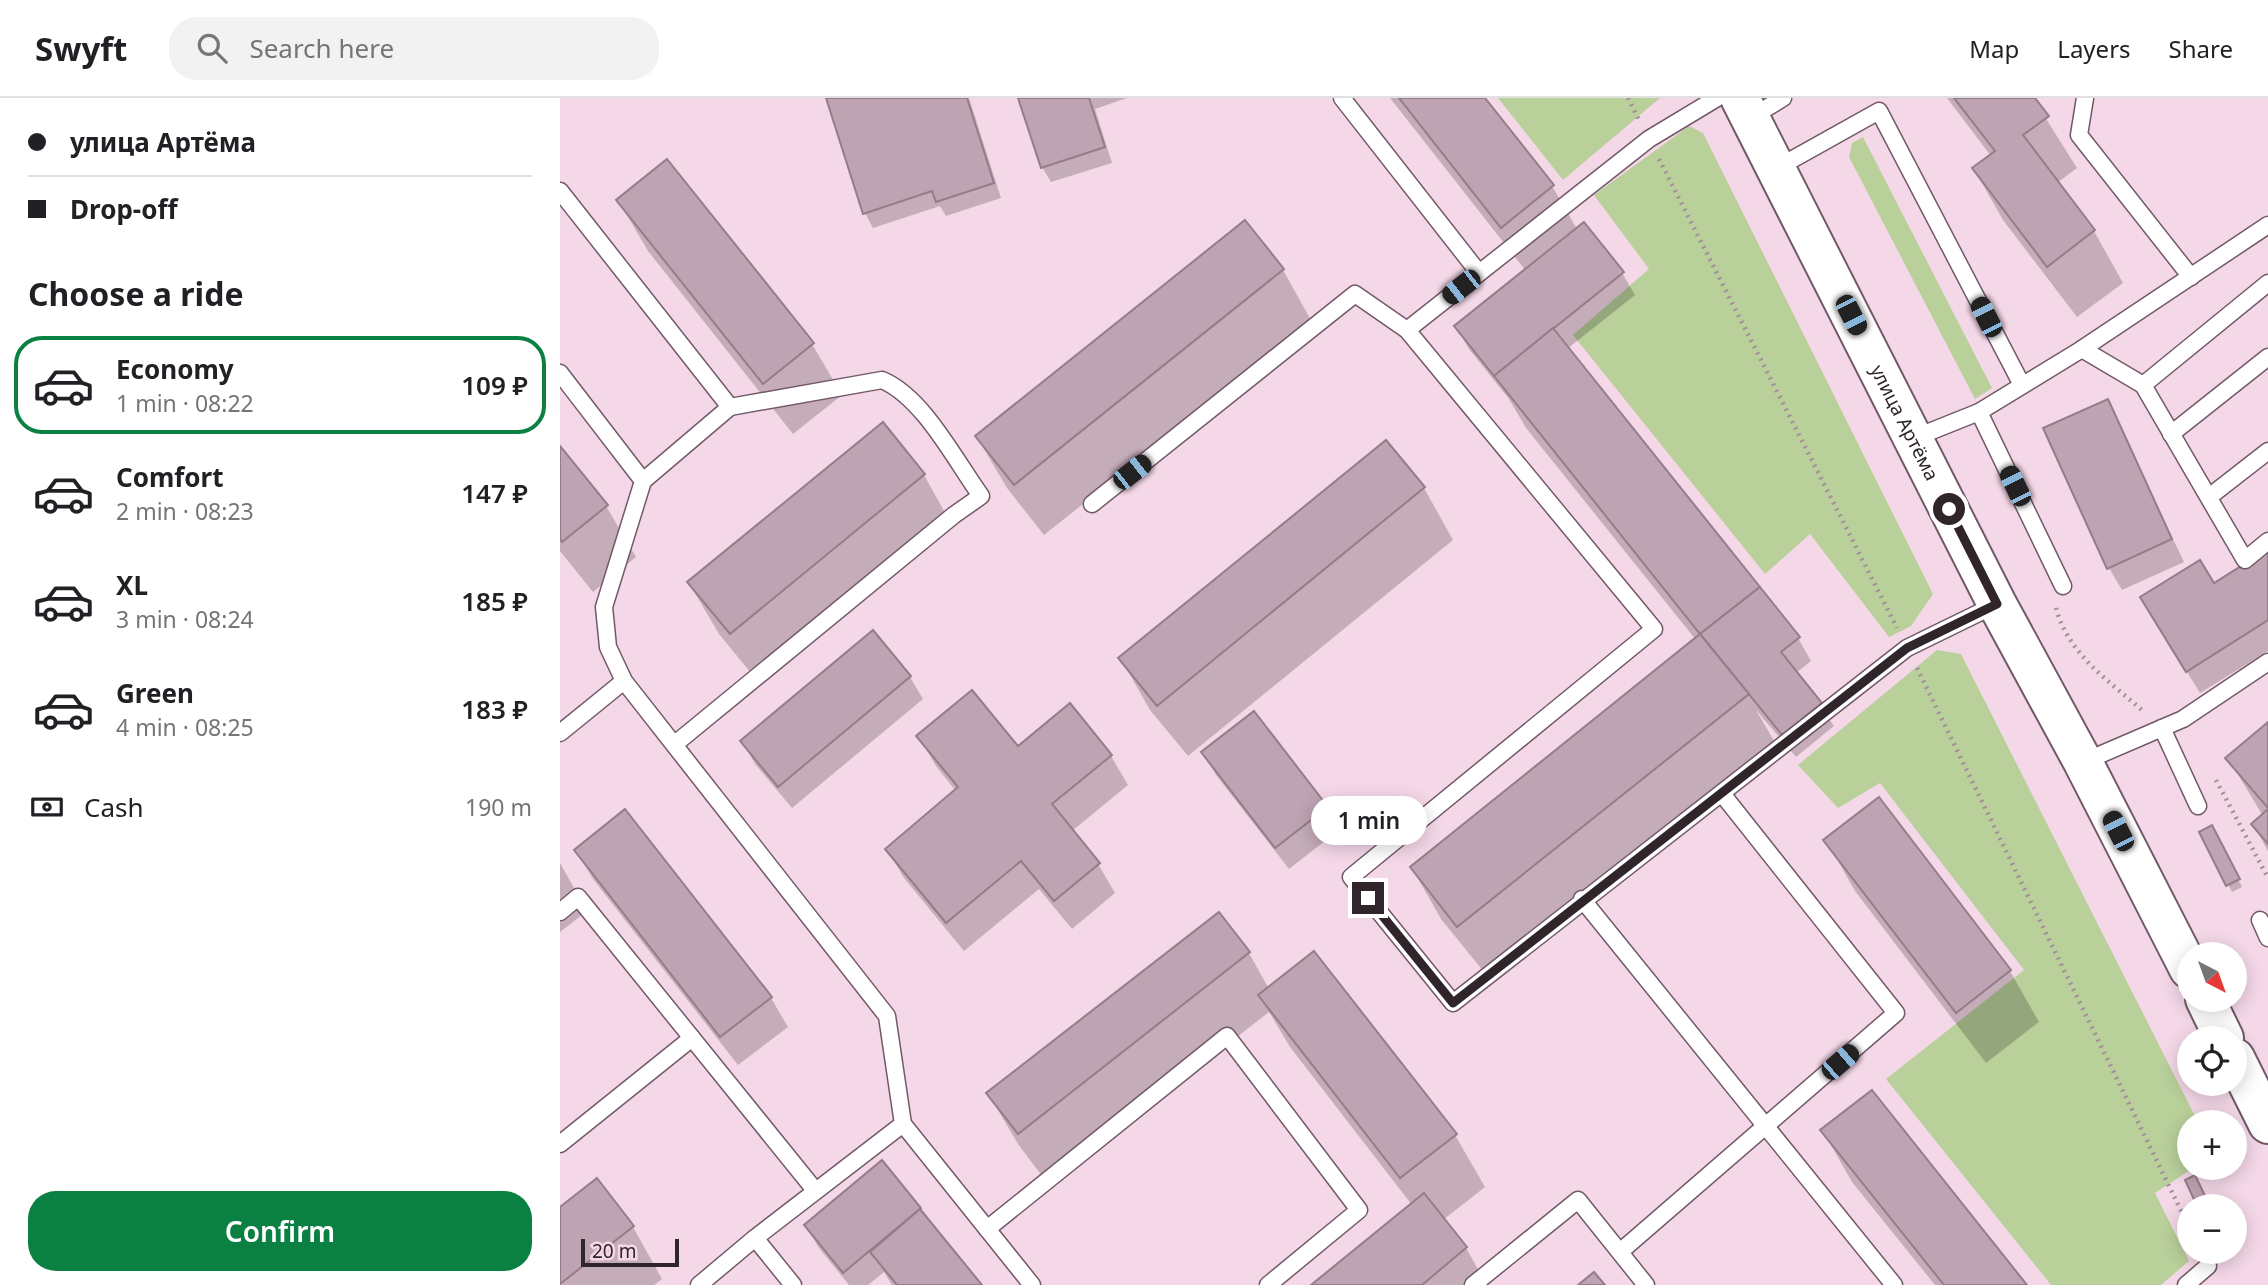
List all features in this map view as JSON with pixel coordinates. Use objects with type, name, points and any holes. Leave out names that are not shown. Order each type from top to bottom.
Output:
[{"type":"main road","name":"улица Артёма","points":[[1745,108],[1997,604],[2083,762],[2177,946]]},
{"type":"main road","points":[[2247,1081],[2267,1120]]},
{"type":"lane","points":[[1342,98],[1479,273]]},
{"type":"lane","points":[[1407,330],[1649,138],[1717,98]]},
{"type":"lane","points":[[1745,108],[1783,98]]},
{"type":"lane","points":[[2085,98],[2079,135],[2191,276]]},
{"type":"lane","points":[[1777,167],[1879,111],[2022,385]]},
{"type":"lane","points":[[560,191],[730,407]]},
{"type":"lane","points":[[1914,438],[1979,412],[2082,349],[2268,225]]},
{"type":"lane","points":[[2143,385],[2268,283]]},
{"type":"lane","points":[[1092,504],[1355,294],[1407,330],[1654,629],[1351,877],[1453,1003],[1583,900],[1723,795],[1907,648],[1997,604]]},
{"type":"lane","points":[[2082,349],[2143,385],[2245,560],[2268,541]]},
{"type":"lane","points":[[2171,433],[2268,357]]},
{"type":"lane","points":[[560,373],[643,481]]},
{"type":"lane","points":[[675,744],[954,515],[981,496],[914,402],[899,387],[881,380],[730,407],[643,481],[604,607],[608,647],[624,681],[887,1016],[903,1124],[1032,1285]]},
{"type":"lane","points":[[1979,412],[2063,586]]},
{"type":"lane","points":[[2209,497],[2268,451]]},
{"type":"lane","points":[[2083,762],[2183,719],[2268,662]]},
{"type":"lane","points":[[560,733],[624,681]]},
{"type":"lane","points":[[2162,728],[2198,806]]},
{"type":"lane","points":[[1620,1251],[1896,1013],[1723,795]]},
{"type":"lane","points":[[560,912],[578,897],[814,1189]]},
{"type":"lane","points":[[1583,900],[1894,1285]]},
{"type":"lane","points":[[2259,920],[2268,938]]},
{"type":"lane","points":[[988,1229],[1227,1036],[1359,1210],[1268,1285]]},
{"type":"lane","points":[[560,1144],[692,1038]]},
{"type":"lane","points":[[699,1285],[814,1189],[903,1124]]},
{"type":"lane","points":[[1473,1285],[1578,1200],[1646,1285]]},
{"type":"lane","points":[[755,1238],[793,1285]]},
{"type":"lane","points":[[2186,1285],[2208,1266]]},
{"type":"path","points":[[2063,586],[2054,605],[2061,630],[2094,668],[2162,728]]},
{"type":"path","points":[[2215,779],[2268,878]]},
{"type":"green space","points":[[1498,98],[1660,98],[1563,180]]},
{"type":"green space","points":[[1689,126],[1703,133],[1933,594],[1911,626],[1889,637],[1810,534],[1765,574],[1573,335],[1649,269],[1594,195]]},
{"type":"green space","points":[[1863,137],[1992,388],[1975,399],[1849,157],[1852,143]]},
{"type":"green space","points":[[1937,650],[1961,654],[2177,1081],[2177,1096],[2185,1096],[2192,1110],[2177,1110],[2177,1179],[2155,1193],[2177,1237],[2177,1264],[2186,1264],[2161,1285],[2051,1285],[1886,1079],[2024,970],[1880,783],[1838,808],[1798,765]]},
{"type":"building","points":[[826,98],[967,98],[994,183],[936,202],[932,191],[863,214]]},
{"type":"building","points":[[1018,98],[1089,98],[1105,147],[1041,168]]},
{"type":"building","points":[[1399,98],[1485,98],[1554,185],[1501,228]]},
{"type":"building","points":[[1954,98],[2035,98],[2049,116],[2023,135],[2095,230],[2047,267],[1972,168],[1995,151]]},
{"type":"building","points":[[667,159],[814,343],[763,384],[616,200]]},
{"type":"building","points":[[1245,220],[1284,269],[1014,485],[975,436]]},
{"type":"building","points":[[1584,222],[1624,272],[1494,376],[1454,326]]},
{"type":"building","points":[[1553,328],[1760,587],[1700,634],[1494,376]]},
{"type":"building","points":[[2108,399],[2172,539],[2107,569],[2043,428]]},
{"type":"building","points":[[883,422],[925,474],[730,634],[687,582]]},
{"type":"building","points":[[1386,440],[1425,487],[1157,706],[1118,658]]},
{"type":"building","points":[[560,446],[608,505],[562,542],[560,539]]},
{"type":"building","points":[[2268,549],[2268,620],[2186,672],[2140,597],[2200,560],[2214,583]]},
{"type":"building","points":[[1760,587],[1800,637],[1781,652],[1822,703],[1782,735],[1700,634]]},
{"type":"building","points":[[873,630],[911,676],[778,787],[740,741]]},
{"type":"building","points":[[1700,634],[1749,694],[1457,927],[1410,867]]},
{"type":"building","points":[[972,690],[1018,746],[1070,703],[1112,755],[1052,804],[1100,863],[1054,901],[1021,861],[946,923],[885,849],[958,787],[916,736]]},
{"type":"building","points":[[1254,711],[1328,807],[1275,848],[1201,752]]},
{"type":"building","points":[[2268,722],[2268,808],[2225,758]]},
{"type":"building","points":[[1879,797],[2011,970],[1956,1013],[1823,840]]},
{"type":"building","points":[[625,809],[772,997],[720,1037],[574,850]]},
{"type":"building","points":[[2268,809],[2268,844],[2251,824]]},
{"type":"building","points":[[2212,825],[2240,879],[2226,886],[2199,832]]},
{"type":"building","points":[[1219,912],[1250,952],[1018,1134],[986,1093]]},
{"type":"building","points":[[1314,951],[1457,1134],[1400,1178],[1258,995]]},
{"type":"building","points":[[1872,1090],[2027,1285],[1944,1285],[1820,1130]]},
{"type":"building","points":[[882,1160],[921,1208],[843,1273],[804,1225]]},
{"type":"building","points":[[597,1178],[634,1226],[560,1284],[560,1207]]},
{"type":"building","points":[[2185,1180],[2197,1180],[2204,1194],[2191,1194]]},
{"type":"building","points":[[1424,1193],[1467,1247],[1422,1285],[1311,1285]]},
{"type":"building","points":[[920,1209],[982,1285],[897,1285],[870,1252]]},
{"type":"building","points":[[1594,1272],[1605,1285],[1578,1285]]},
{"type":"route","points":[[1368,898],[1453,1003],[1583,900],[1723,795],[1907,648],[1997,604],[1949,509]]}]
